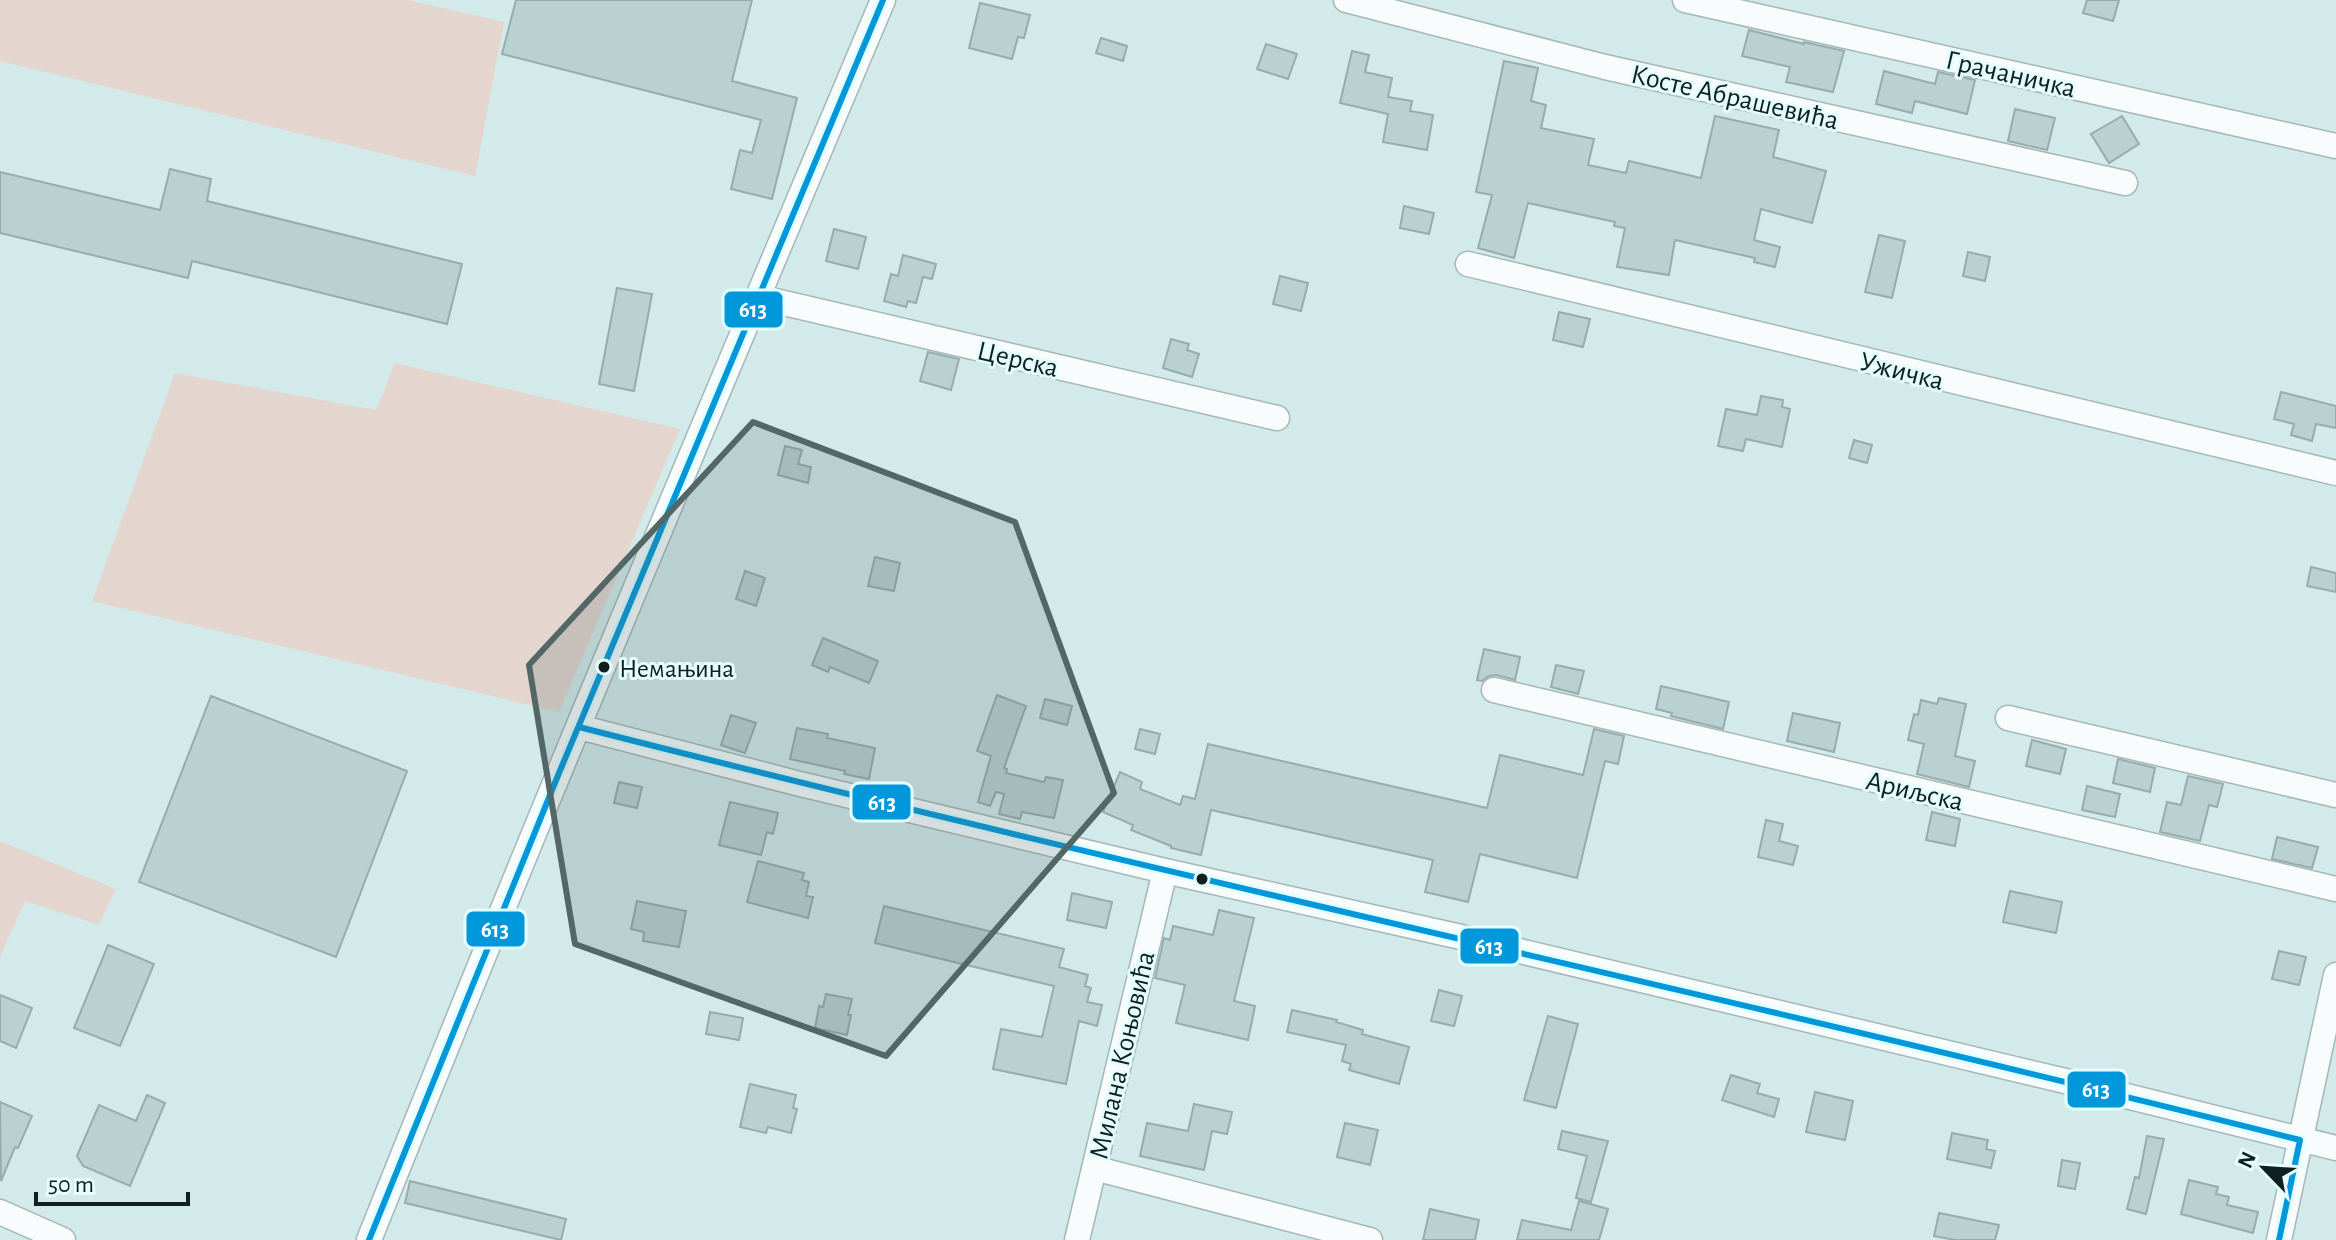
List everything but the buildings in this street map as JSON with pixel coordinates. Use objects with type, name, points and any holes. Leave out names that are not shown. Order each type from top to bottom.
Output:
[{"type":"street","points":[[369,1240],[469,990],[883,0]]},
{"type":"street","name":"Косте Абрашевића","points":[[1346,0],[1605,67],[2125,183]]},
{"type":"street","name":"Грачаничка","points":[[1685,0],[2336,146]]},
{"type":"street","name":"Ужичка","points":[[1468,264],[2336,473]]},
{"type":"street","name":"Церска","points":[[758,297],[1277,418]]},
{"type":"street","name":"Ариљска","points":[[1494,690],[2336,889]]},
{"type":"street","points":[[2008,718],[2336,795]]},
{"type":"street","points":[[579,727],[800,784],[1582,966],[2336,1148]]},
{"type":"street","name":"Милана Коњовића","points":[[1077,1240],[1165,871]]},
{"type":"street","points":[[2279,1240],[2336,975]]},
{"type":"street","points":[[1094,1168],[1370,1240]]},
{"type":"street","points":[[0,1212],[63,1240]]},
{"type":"highlighted area","points":[[753,422],[1015,522],[1114,793],[886,1056],[575,944],[529,665]]},
{"type":"shaded area","points":[[0,0],[408,0],[504,22],[475,176],[0,61]]},
{"type":"shaded area","points":[[395,363],[680,429],[559,712],[92,601],[175,373],[376,410]]},
{"type":"shaded area","points":[[0,841],[116,889],[99,925],[25,901],[0,957]]},
{"type":"transit line","name":"613","points":[[369,1240],[559,773],[883,0]]},
{"type":"transit line","name":"613","points":[[579,727],[1009,833],[1870,1035],[2300,1140],[2279,1240]]},
{"type":"place","name":"Немањина","points":[[604,667]]}]
